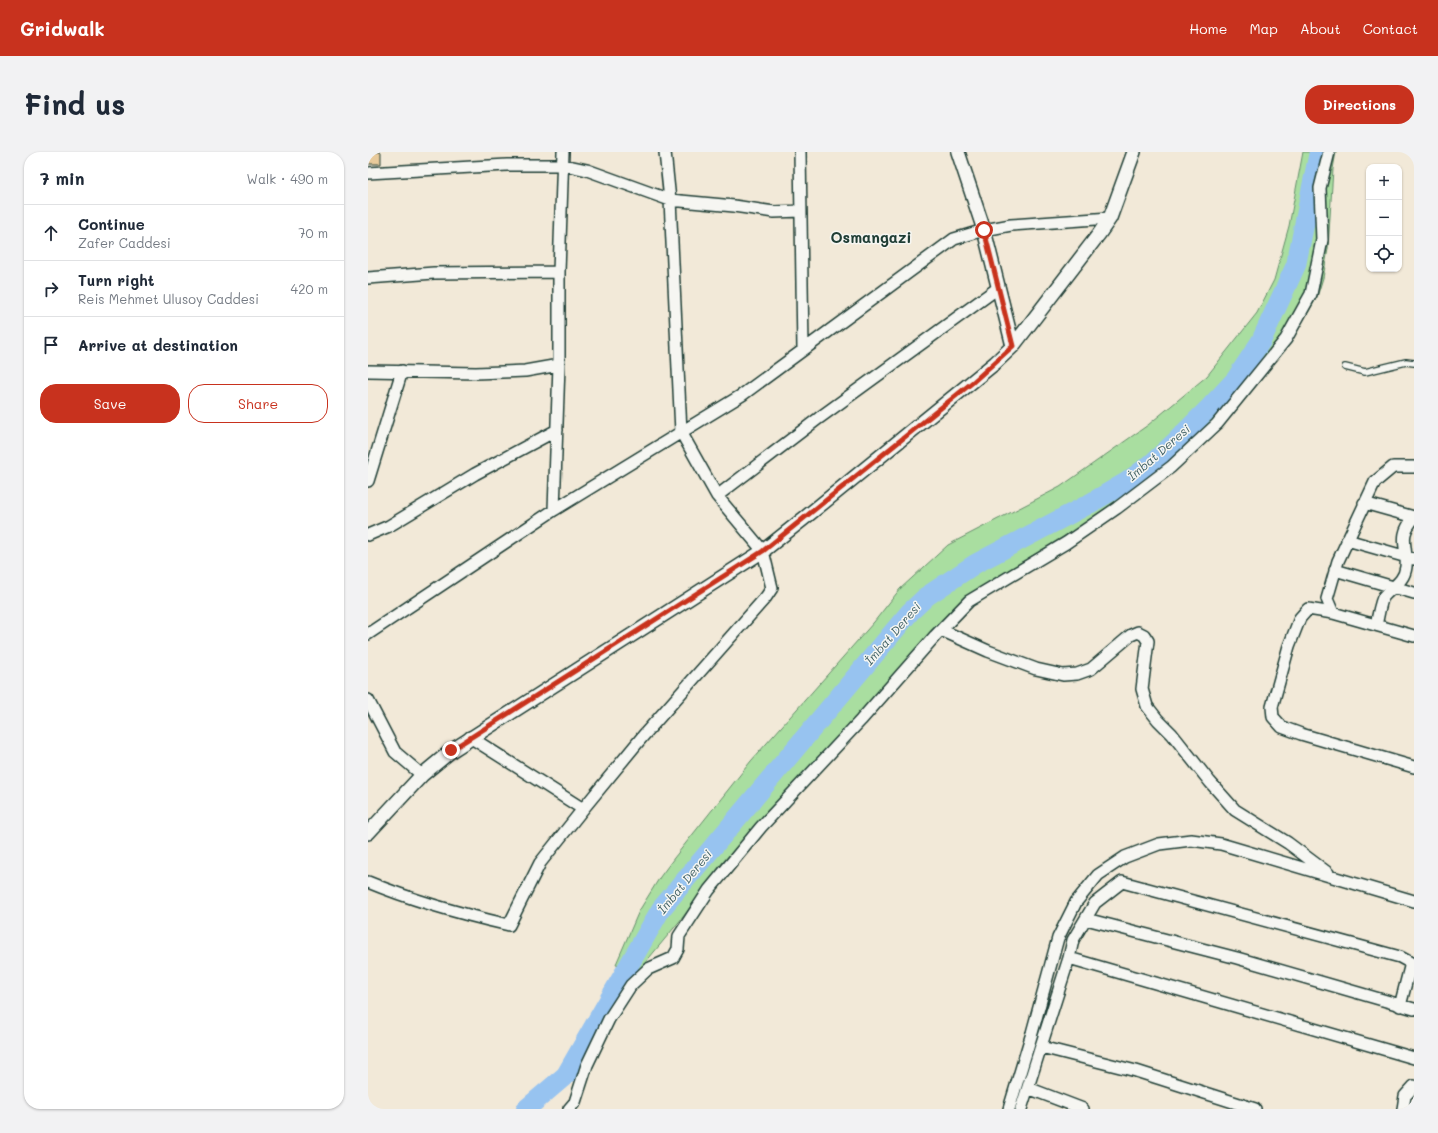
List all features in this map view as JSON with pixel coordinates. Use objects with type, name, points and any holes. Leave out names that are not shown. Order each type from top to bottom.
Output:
[{"type":"street","points":[[554,510],[560,365],[559,272],[564,164],[563,152]]},
{"type":"street","points":[[368,882],[408,898],[465,915],[509,925],[540,863],[643,736],[766,597],[772,588],[763,551],[717,496],[681,432],[670,200],[665,152]]},
{"type":"street","points":[[800,152],[802,349]]},
{"type":"street","points":[[958,152],[984,230],[1013,346]]},
{"type":"street","points":[[368,833],[436,762],[470,737],[621,643],[763,551],[967,387],[1013,346],[1100,234],[1110,218],[1134,152]]},
{"type":"street","points":[[569,1109],[575,1102],[587,1065],[609,1019],[631,985],[648,969],[673,958],[678,949],[679,936],[709,890],[761,827],[861,720],[941,630],[969,601],[1066,543],[1171,467],[1222,418],[1286,339],[1311,294],[1322,240],[1320,188],[1329,152]]},
{"type":"street","points":[[368,173],[507,165],[564,164],[587,170],[670,200],[734,206],[774,212],[801,211]]},
{"type":"street","points":[[368,634],[554,510],[742,395],[802,349],[954,239],[984,230],[1011,225],[1110,218]]},
{"type":"street","points":[[368,278],[434,273],[559,272]]},
{"type":"street","points":[[717,496],[819,418],[998,288]]},
{"type":"street","points":[[368,370],[476,373],[518,372],[560,365]]},
{"type":"street","points":[[368,481],[402,371]]},
{"type":"street","points":[[368,535],[389,526],[475,474],[557,430]]},
{"type":"street","points":[[1333,613],[1327,599],[1335,570],[1347,540],[1375,482],[1394,467],[1414,467]]},
{"type":"street","points":[[1364,504],[1414,518],[1408,525],[1403,538],[1409,558],[1406,567],[1401,581],[1383,597],[1376,625]]},
{"type":"street","points":[[1347,540],[1409,558]]},
{"type":"street","points":[[1335,570],[1414,593]]},
{"type":"street","points":[[1414,636],[1333,613],[1308,609],[1300,618],[1272,707],[1273,716],[1282,727],[1301,734],[1414,766]]},
{"type":"street","points":[[941,630],[988,651],[1036,669],[1063,675],[1077,674],[1091,669],[1131,636],[1138,632],[1144,635],[1148,641],[1142,689],[1147,706],[1235,810],[1288,843],[1334,878]]},
{"type":"street","points":[[368,700],[395,752],[422,775]]},
{"type":"street","points":[[470,737],[583,809]]},
{"type":"street","points":[[1009,1109],[1058,938],[1076,902],[1098,875],[1125,858],[1159,844],[1191,840],[1222,844],[1414,901]]},
{"type":"street","points":[[1021,1109],[1069,958],[1073,940],[1095,903],[1122,882],[1400,957],[1411,963],[1400,1006]]},
{"type":"street","points":[[1086,919],[1237,958],[1414,1009]]},
{"type":"street","points":[[1069,958],[1414,1058]]},
{"type":"street","points":[[1041,1047],[1136,1071],[1255,1109]]},
{"type":"street","points":[[1403,1109],[1405,1096],[1414,1086]]},
{"type":"street","points":[[1028,1088],[1083,1109]]},
{"type":"lane","points":[[1345,367],[1365,372],[1406,362],[1414,363]]},
{"type":"green space","points":[[1303,152],[1336,152],[1333,169],[1328,249],[1323,278],[1317,297],[1308,313],[1217,417],[1168,464],[1125,499],[976,590],[956,607],[722,863],[683,917],[640,969],[616,964],[639,911],[660,877],[674,858],[751,761],[874,622],[900,589],[948,545],[1060,487],[1148,425],[1207,376],[1257,313],[1274,280],[1289,226]]},
{"type":"building","points":[[368,152],[381,152],[381,164],[368,164]]},
{"type":"waterway","name":"İmbat Deresi","points":[[526,1109],[566,1075],[661,909],[910,612],[927,596],[975,564],[1089,504],[1125,483],[1151,464],[1176,441],[1236,379],[1261,341],[1296,265],[1319,152]]},
{"type":"district","name":"Osmangazi","points":[[871,238]]},
{"type":"route","points":[[451,750],[621,643],[763,551],[973,382],[1013,346],[984,230]]}]
